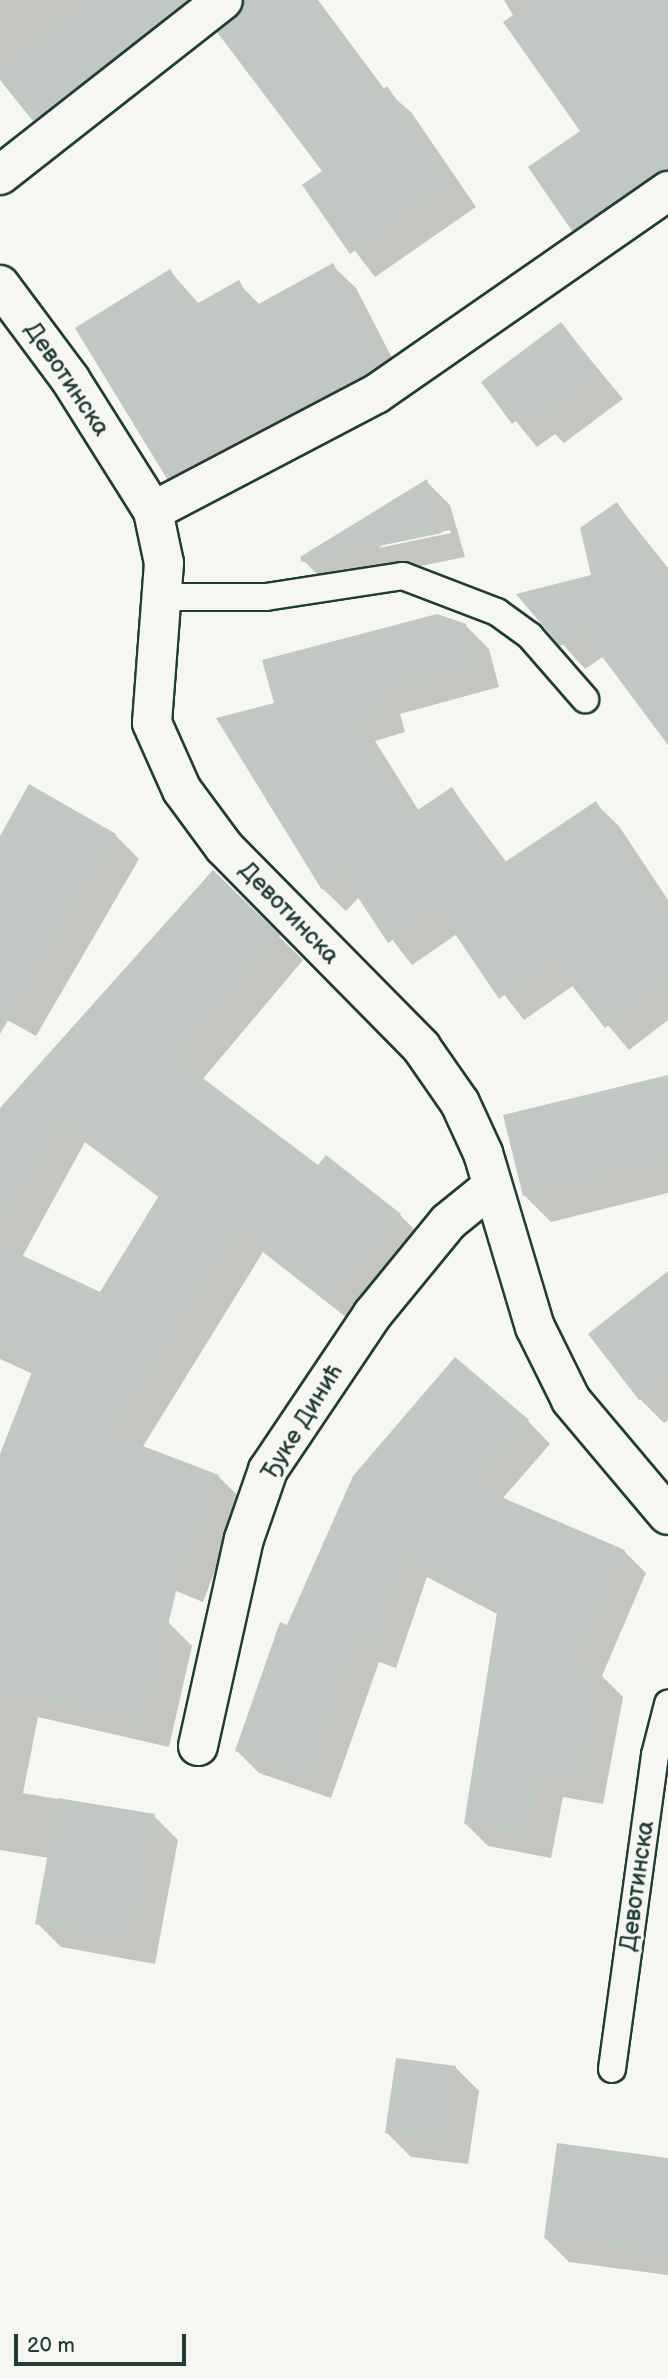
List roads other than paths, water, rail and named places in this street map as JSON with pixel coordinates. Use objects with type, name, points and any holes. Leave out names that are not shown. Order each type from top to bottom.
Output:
[{"type":"street","points":[[0,175],[223,0]]},
{"type":"street","points":[[153,511],[376,394],[668,191]]},
{"type":"street","name":"Девотинска","points":[[0,285],[70,379],[153,511],[164,563],[152,723],[182,790],[224,846],[421,1047],[460,1103],[535,1327],[571,1400],[668,1514]]},
{"type":"street","name":"Ђуке Динић","points":[[198,1746],[244,1539],[268,1470],[372,1315],[448,1222],[490,1188]]},
{"type":"lane","points":[[161,597],[266,597],[403,576],[497,612],[530,636],[585,699]]},
{"type":"lane","name":"Девотинска","points":[[612,2069],[655,1755],[668,1704]]}]
